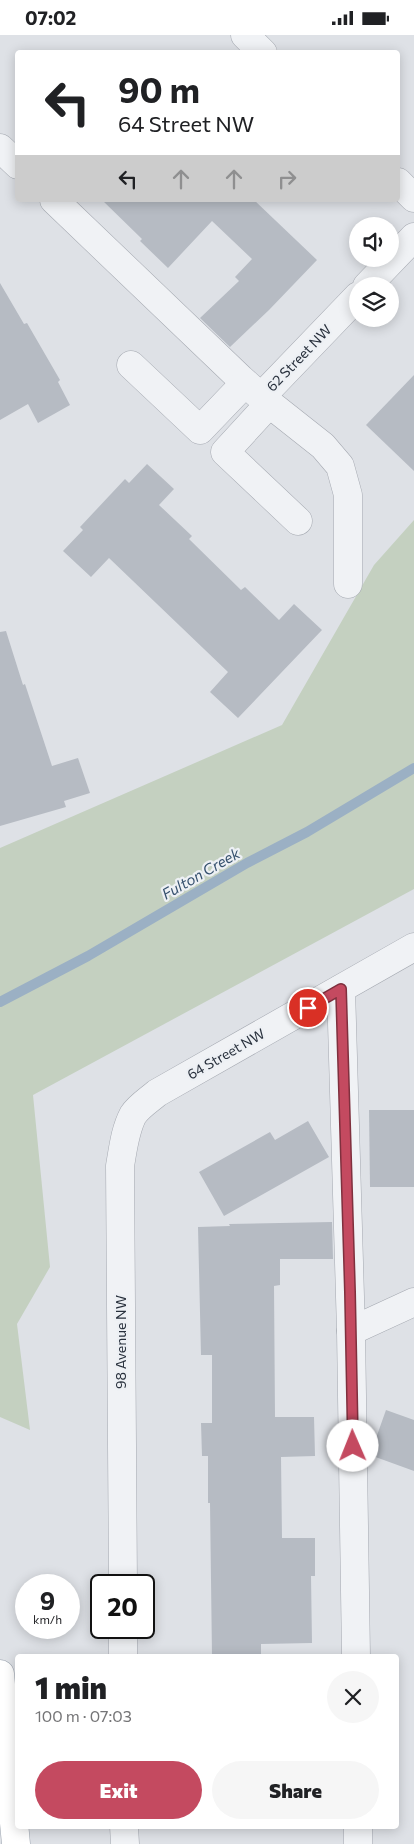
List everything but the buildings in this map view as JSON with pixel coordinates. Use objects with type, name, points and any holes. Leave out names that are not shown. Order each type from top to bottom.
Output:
[{"type":"main road","points":[[0,1674],[16,1844]]},
{"type":"main road","points":[[0,1826],[4,1844]]},
{"type":"street","points":[[245,35],[261,50]]},
{"type":"street","points":[[0,148],[15,162]]},
{"type":"street","points":[[400,184],[414,198]]},
{"type":"street","points":[[56,202],[258,395],[323,446],[340,466],[348,495],[348,584]]},
{"type":"street","points":[[376,277],[414,237]]},
{"type":"street","name":"62 Street NW","points":[[258,395],[349,305]]},
{"type":"street","points":[[131,365],[200,430],[258,395]]},
{"type":"street","points":[[258,395],[225,453],[298,521]]},
{"type":"street","name":"64 Street NW","points":[[143,1104],[157,1093],[414,947]]},
{"type":"street","points":[[341,989],[351,1331],[356,1654]]},
{"type":"street","name":"98 Avenue NW","points":[[123,1574],[120,1166],[125,1139],[134,1115],[143,1104]]},
{"type":"street","points":[[351,1331],[414,1302]]},
{"type":"street","points":[[123,1639],[123,1654]]},
{"type":"street","points":[[124,1829],[125,1844]]},
{"type":"street","points":[[358,1829],[358,1844]]},
{"type":"green space","points":[[414,520],[414,889],[33,1095],[50,1267],[17,1324],[30,1430],[0,1417],[0,848],[282,725],[374,565]]},
{"type":"waterway","name":"Fulton Creek","points":[[0,1002],[88,956],[247,863],[307,832],[414,768]]},
{"type":"route","points":[[308,1008],[341,989],[353,1446]]}]
